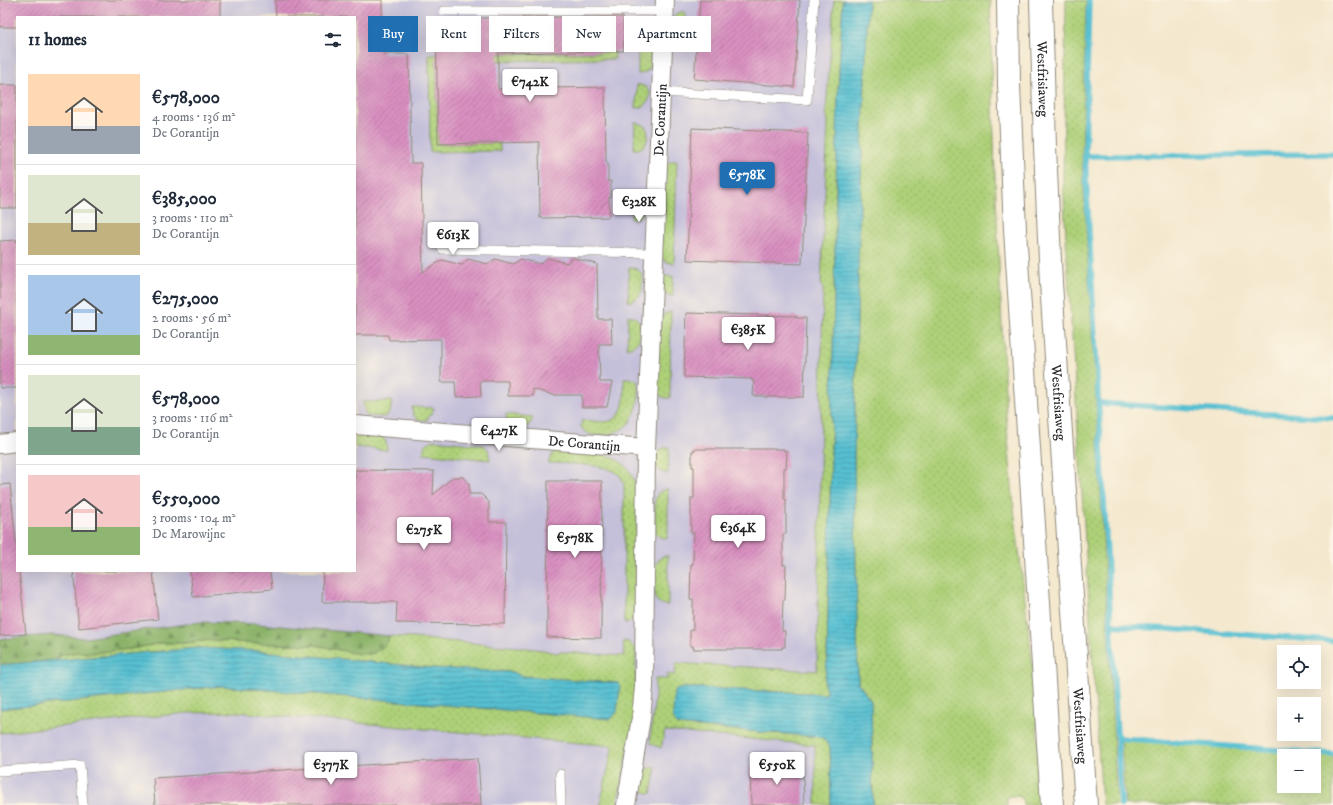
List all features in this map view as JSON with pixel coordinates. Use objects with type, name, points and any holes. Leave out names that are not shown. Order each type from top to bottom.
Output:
[{"type":"highway","points":[[1008,0],[1009,85],[1015,230],[1052,805]]},
{"type":"highway","name":"Westfrisiaweg","points":[[1040,0],[1044,139],[1051,283],[1086,805]]},
{"type":"street","name":"De Corantijn","points":[[626,805],[641,718],[644,687],[646,448],[653,253],[665,6]]},
{"type":"street","name":"De Corantijn","points":[[356,425],[646,448]]},
{"type":"street","points":[[0,444],[16,442]]},
{"type":"lane","points":[[660,92],[807,100],[814,0]]},
{"type":"lane","name":"De Corantijn","points":[[444,11],[665,6]]},
{"type":"lane","points":[[442,249],[653,253]]},
{"type":"lane","points":[[0,771],[80,765],[83,805]]},
{"type":"lane","points":[[560,774],[561,805]]},
{"type":"shaded area","points":[[0,0],[858,0],[853,91],[856,805],[0,805]]},
{"type":"green space","points":[[834,0],[843,0],[838,90],[827,662],[824,684],[827,692],[826,694],[682,688],[674,692],[673,718],[677,725],[822,737],[830,747],[831,805],[816,805],[815,745],[665,731],[661,748],[651,744],[650,740],[655,696],[655,679],[668,679],[667,674],[675,675],[676,663],[817,671],[823,287],[821,286],[828,122],[826,112]]},
{"type":"green space","points":[[868,0],[990,0],[995,176],[1006,415],[1014,509],[1034,675],[1042,805],[1023,805],[1022,798],[1019,796],[1010,796],[1007,798],[1007,805],[873,805],[871,701],[858,683],[854,457],[859,232]]},
{"type":"green space","points":[[1066,0],[1086,0],[1082,157],[1117,805],[1102,805],[1068,275],[1063,180]]},
{"type":"green space","points":[[685,12],[685,16],[674,16],[677,13]]},
{"type":"green space","points":[[615,52],[615,59],[436,62],[438,144],[500,143],[500,151],[430,152],[429,55]]},
{"type":"green space","points":[[638,52],[651,52],[651,63],[648,70],[644,73],[638,74]]},
{"type":"green space","points":[[637,84],[646,87],[650,93],[649,99],[645,106],[639,108],[636,108]]},
{"type":"green space","points":[[635,122],[644,125],[648,132],[647,141],[638,149],[634,149]]},
{"type":"green space","points":[[677,160],[674,263],[672,263],[665,261],[661,257],[666,166],[669,162]]},
{"type":"green space","points":[[632,195],[639,197],[644,202],[642,214],[635,219],[631,219]]},
{"type":"green space","points":[[629,267],[637,269],[642,274],[642,284],[640,295],[628,302]]},
{"type":"green space","points":[[664,276],[673,276],[673,296],[666,295],[661,291],[660,280]]},
{"type":"green space","points":[[671,312],[670,398],[666,398],[659,395],[657,392],[660,319],[664,314]]},
{"type":"green space","points":[[628,315],[635,317],[640,322],[640,338],[636,344],[627,348]]},
{"type":"green space","points":[[624,378],[636,380],[639,387],[637,407],[628,424],[611,434],[597,436],[585,432],[581,427],[582,420],[607,422],[619,414],[622,408],[624,396]]},
{"type":"green space","points":[[392,401],[390,413],[384,417],[367,416],[364,410],[363,402]]},
{"type":"green space","points":[[412,407],[434,409],[427,420],[418,420],[413,415]]},
{"type":"green space","points":[[506,414],[533,417],[528,426],[518,428],[510,424],[507,420]]},
{"type":"green space","points":[[356,434],[382,436],[386,442],[387,450],[356,447]]},
{"type":"green space","points":[[434,440],[483,445],[488,449],[490,460],[423,453],[425,444]]},
{"type":"green space","points":[[669,447],[668,473],[666,473],[658,469],[656,466],[656,455],[661,449]]},
{"type":"green space","points":[[557,451],[595,453],[607,456],[618,460],[626,467],[633,477],[637,491],[636,614],[634,620],[628,623],[625,623],[624,620],[624,490],[622,480],[614,471],[606,468],[586,465],[548,463],[553,453]]},
{"type":"green space","points":[[668,489],[668,538],[662,538],[655,532],[655,500],[659,492]]},
{"type":"green space","points":[[664,556],[668,556],[668,605],[660,603],[655,598],[655,568],[660,559]]},
{"type":"green space","points":[[201,622],[258,624],[390,636],[387,643],[381,649],[371,654],[359,654],[316,645],[247,643],[211,640],[185,643],[162,643],[130,649],[90,653],[78,652],[62,655],[57,660],[0,665],[0,639],[53,635],[85,638]]},
{"type":"green space","points":[[390,636],[518,647],[556,653],[562,652],[624,656],[623,641],[629,642],[636,649],[635,716],[617,805],[600,805],[613,746],[237,712],[186,713],[0,733],[0,709],[221,686],[610,719],[618,689],[618,683],[521,676],[513,672],[431,668],[260,651],[199,648],[57,660],[62,655],[78,652],[90,653],[130,649],[162,643],[185,643],[211,640],[247,643],[316,645],[359,654],[387,643]]},
{"type":"green space","points":[[1121,736],[1277,750],[1277,793],[1321,793],[1321,754],[1333,755],[1333,805],[1125,805]]},
{"type":"green space","points":[[651,767],[656,767],[651,794],[644,791],[640,782],[643,771]]},
{"type":"water","points":[[843,0],[868,0],[859,232],[854,457],[858,683],[871,701],[873,805],[831,805],[830,747],[822,737],[677,725],[673,718],[674,691],[682,688],[826,694],[827,692],[824,684],[827,662],[838,90]]},
{"type":"water","points":[[199,648],[260,651],[431,668],[513,672],[521,676],[618,683],[620,687],[617,712],[611,719],[221,686],[0,709],[0,665]]},
{"type":"building","points":[[0,0],[220,0],[220,16],[16,16],[16,27],[0,27]]},
{"type":"building","points":[[275,0],[382,0],[382,16],[368,16],[368,52],[383,52],[383,54],[409,54],[411,163],[421,163],[423,272],[442,260],[462,265],[468,259],[487,264],[495,259],[513,264],[521,259],[541,264],[547,258],[567,263],[574,258],[597,264],[598,319],[611,319],[612,344],[599,344],[600,382],[612,382],[607,407],[582,407],[582,395],[553,395],[533,389],[533,396],[508,396],[508,381],[480,381],[481,396],[456,397],[455,382],[441,382],[441,339],[389,340],[388,335],[356,335],[356,16],[276,16]]},
{"type":"building","points":[[700,0],[800,0],[794,87],[694,79],[696,52],[711,52],[711,16],[699,16]]},
{"type":"building","points":[[554,17],[562,17],[562,52],[498,53],[498,89],[605,87],[606,162],[608,162],[608,181],[611,181],[609,217],[540,218],[539,142],[438,144],[437,52],[481,52],[481,18],[489,18],[489,52],[554,52]]},
{"type":"building","points":[[616,17],[623,17],[624,51],[616,51]]},
{"type":"building","points":[[0,85],[16,85],[16,208],[0,208]]},
{"type":"building","points":[[692,128],[808,133],[802,264],[687,260]]},
{"type":"building","points":[[16,240],[16,388],[0,388],[0,241]]},
{"type":"building","points":[[686,313],[796,316],[796,318],[806,318],[804,397],[753,396],[754,381],[752,381],[752,379],[684,377]]},
{"type":"building","points":[[694,449],[784,449],[784,451],[787,451],[786,468],[784,468],[786,534],[783,534],[783,565],[786,565],[782,631],[785,631],[785,647],[782,647],[782,649],[693,649],[693,646],[690,646],[690,630],[693,630],[693,599],[690,599],[694,533],[691,533],[691,498],[694,498],[694,467],[692,467],[692,451],[694,451]]},
{"type":"building","points":[[356,470],[434,471],[433,495],[453,477],[463,477],[469,484],[469,494],[481,494],[489,502],[489,522],[506,522],[505,624],[396,623],[397,602],[322,602],[323,572],[356,572]]},
{"type":"building","points":[[548,481],[602,481],[601,638],[547,637]]},
{"type":"building","points":[[10,484],[16,542],[16,572],[19,572],[26,634],[0,636],[0,485]]},
{"type":"building","points":[[73,572],[153,572],[158,619],[79,628]]},
{"type":"building","points":[[190,572],[270,572],[272,589],[193,597]]},
{"type":"building","points":[[478,758],[481,805],[155,805],[153,778]]},
{"type":"building","points":[[789,766],[799,770],[803,776],[804,805],[751,805],[750,767]]},
{"type":"waterway","points":[[1089,0],[1085,157],[1121,805]]},
{"type":"waterway","points":[[1089,156],[1333,154]]},
{"type":"waterway","points":[[1099,403],[1333,418]]},
{"type":"waterway","points":[[1112,625],[1333,641]]},
{"type":"waterway","points":[[1117,738],[1333,754]]}]
